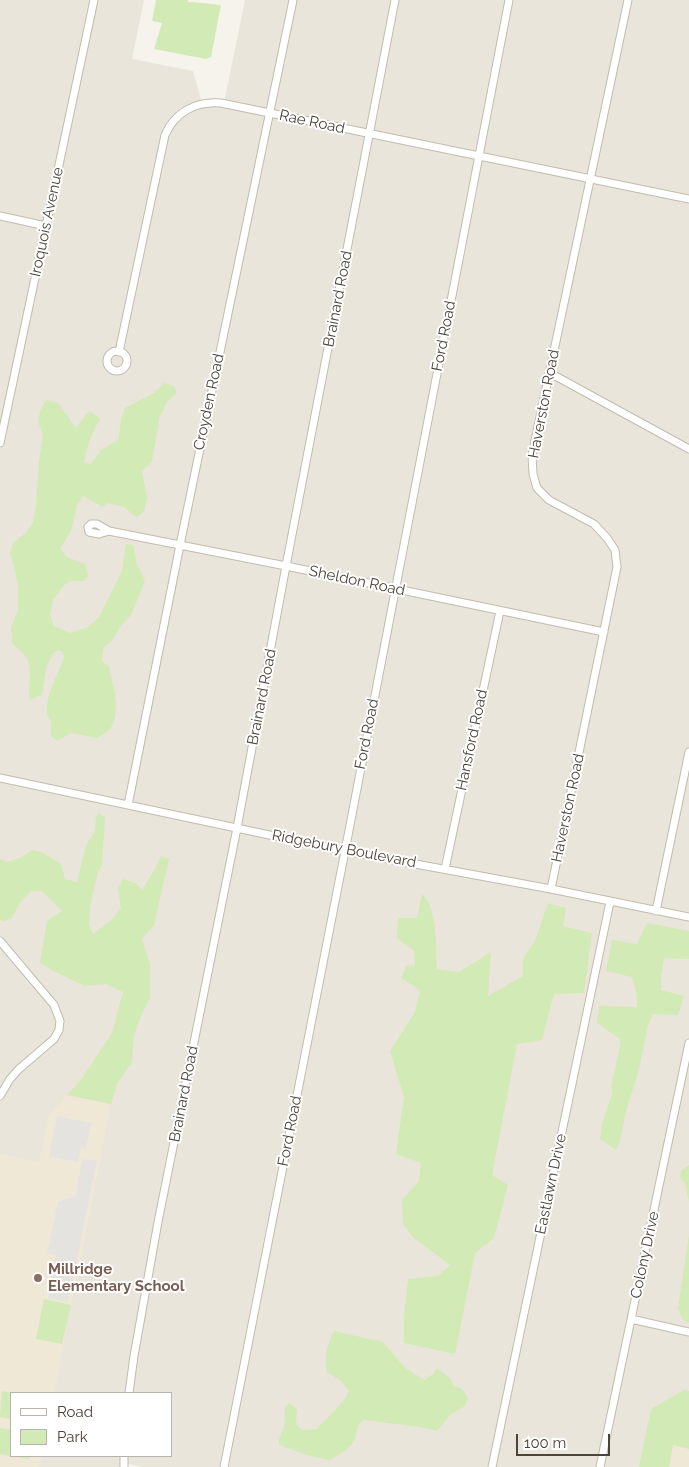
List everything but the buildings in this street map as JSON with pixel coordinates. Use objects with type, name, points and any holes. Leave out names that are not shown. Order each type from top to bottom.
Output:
[{"type":"street","name":"Iroquois Avenue","points":[[0,443],[94,0]]},
{"type":"street","name":"Croyden Road","points":[[128,805],[293,0]]},
{"type":"street","name":"Brainard Road","points":[[129,1392],[158,1222],[238,828],[286,566],[395,0]]},
{"type":"street","name":"Ford Road","points":[[224,1467],[509,0]]},
{"type":"street","name":"Haverston Road","points":[[551,888],[617,567],[615,550],[594,524],[549,500],[538,488],[533,474],[532,456],[628,0]]},
{"type":"street","name":"Rae Road","points":[[119,352],[164,141],[172,122],[192,107],[209,102],[689,199]]},
{"type":"street","points":[[0,216],[46,226]]},
{"type":"street","points":[[550,373],[689,449]]},
{"type":"street","name":"Sheldon Road","points":[[109,531],[604,632]]},
{"type":"street","name":"Hansford Road","points":[[445,869],[500,611]]},
{"type":"street","points":[[656,911],[689,752]]},
{"type":"street","name":"Ridgebury Boulevard","points":[[0,778],[345,851],[551,888],[610,902],[689,917]]},
{"type":"street","name":"Eastlawn Drive","points":[[492,1467],[610,902]]},
{"type":"street","points":[[0,941],[54,1005],[60,1017],[60,1026],[54,1039],[19,1069],[10,1079],[0,1096]]},
{"type":"street","name":"Colony Drive","points":[[600,1467],[689,1043]]},
{"type":"street","points":[[631,1319],[689,1332]]},
{"type":"shaded area","points":[[0,0],[144,0],[132,59],[193,71],[202,103],[224,103],[245,0],[689,0],[689,1467],[142,1467],[125,1463],[124,1467],[0,1467]]},
{"type":"shaded area","name":"Millridge Elementary School","points":[[67,1095],[111,1104],[54,1392],[10,1392],[10,1457],[42,1457],[39,1467],[0,1467],[0,1154],[39,1162],[49,1116]]},
{"type":"shaded area","points":[[57,1116],[91,1123],[86,1148],[81,1147],[78,1162],[49,1157]]},
{"type":"shaded area","points":[[85,1159],[97,1161],[68,1302],[48,1298],[56,1255],[47,1253],[58,1202],[76,1195],[82,1161]]},
{"type":"shaded area","points":[[673,1445],[689,1449],[689,1467],[669,1467]]},
{"type":"green space","points":[[156,0],[188,0],[188,2],[221,5],[211,57],[206,59],[154,49],[162,23],[152,21]]},
{"type":"green space","points":[[164,383],[174,386],[177,392],[167,402],[160,416],[152,461],[142,471],[147,498],[144,512],[136,517],[124,507],[108,503],[102,507],[83,496],[77,505],[71,531],[60,549],[67,557],[85,564],[88,576],[84,581],[72,581],[64,585],[53,600],[50,615],[54,626],[70,633],[88,627],[99,617],[122,571],[126,544],[133,545],[137,564],[145,581],[131,615],[103,649],[102,661],[109,667],[116,698],[114,722],[107,732],[97,738],[71,733],[57,741],[51,736],[51,722],[47,714],[47,704],[50,691],[64,658],[63,652],[59,650],[53,653],[46,668],[42,695],[30,700],[28,661],[23,653],[12,643],[11,628],[18,610],[18,584],[10,552],[14,542],[26,533],[33,522],[43,435],[38,422],[40,411],[46,400],[58,403],[76,428],[88,412],[93,413],[100,419],[90,440],[85,457],[84,463],[91,464],[101,450],[118,440],[125,408],[154,393]]},
{"type":"green space","points":[[99,813],[105,818],[102,865],[98,872],[90,907],[89,925],[93,934],[111,920],[121,909],[118,889],[123,879],[136,883],[142,890],[161,856],[169,859],[154,925],[142,939],[150,964],[150,998],[134,1035],[132,1062],[117,1084],[111,1104],[67,1095],[81,1080],[112,1033],[123,992],[106,984],[85,986],[51,970],[40,962],[47,921],[62,911],[42,891],[31,891],[20,903],[11,919],[0,920],[0,859],[7,862],[22,857],[32,850],[43,853],[61,864],[65,879],[77,882],[86,845],[95,831],[96,817]]},
{"type":"green space","points":[[422,894],[431,909],[434,919],[437,969],[459,972],[491,952],[488,996],[523,976],[523,958],[535,941],[548,903],[566,908],[563,926],[592,933],[584,993],[554,994],[542,1040],[517,1044],[492,1175],[508,1185],[494,1238],[475,1253],[455,1354],[404,1343],[404,1317],[408,1279],[438,1276],[450,1265],[413,1237],[403,1224],[402,1200],[419,1181],[421,1163],[396,1154],[404,1097],[390,1051],[415,1012],[420,990],[401,978],[407,965],[415,966],[414,951],[397,938],[398,918],[417,918]]},
{"type":"green space","points":[[647,923],[689,931],[689,959],[664,958],[661,976],[661,990],[684,996],[678,1015],[653,1014],[648,1025],[639,1069],[616,1150],[600,1139],[602,1124],[612,1094],[611,1086],[620,1039],[597,1023],[599,1006],[637,1007],[636,991],[632,977],[606,971],[612,940],[637,944]]},
{"type":"green space","points":[[689,1165],[689,1202],[685,1183],[680,1178],[681,1171]]},
{"type":"green space","points":[[689,1234],[689,1323],[683,1320],[678,1309]]},
{"type":"green space","points":[[44,1299],[71,1305],[62,1344],[36,1339]]},
{"type":"green space","points":[[334,1331],[383,1342],[405,1368],[425,1380],[437,1368],[451,1379],[454,1386],[462,1389],[468,1398],[465,1406],[451,1414],[437,1431],[421,1427],[363,1420],[358,1425],[355,1438],[350,1447],[330,1460],[307,1455],[279,1445],[279,1439],[284,1427],[285,1407],[290,1403],[297,1410],[296,1424],[302,1430],[317,1429],[349,1391],[340,1380],[327,1372],[327,1351]]},
{"type":"green space","points":[[684,1390],[689,1391],[689,1449],[673,1445],[669,1467],[639,1467],[651,1409]]},
{"type":"green space","points":[[2,1391],[10,1393],[10,1419],[0,1417]]},
{"type":"green space","points":[[0,1428],[10,1430],[10,1456],[0,1454]]},
{"type":"place","name":"Millridge Elementary School","points":[[38,1278]]}]
